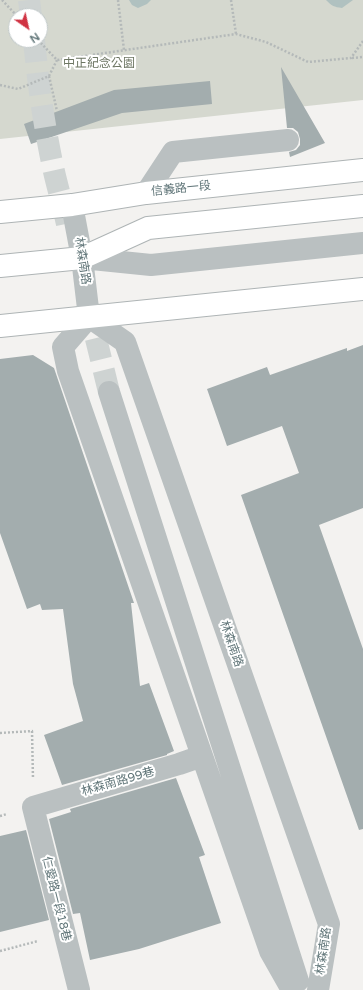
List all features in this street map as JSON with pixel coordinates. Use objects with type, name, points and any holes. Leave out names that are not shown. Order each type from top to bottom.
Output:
[{"type":"main road","name":"信義路一段","points":[[0,212],[72,205],[146,193],[363,170]]},
{"type":"main road","points":[[0,266],[82,258],[148,228],[363,206]]},
{"type":"main road","points":[[0,326],[363,289]]},
{"type":"street","points":[[146,193],[174,152],[288,140]]},
{"type":"street","name":"林森南路","points":[[72,205],[82,258],[90,317],[125,342],[329,924],[318,990]]},
{"type":"street","points":[[82,258],[151,265],[363,243]]},
{"type":"street","points":[[90,317],[63,347],[68,371],[270,951],[292,990]]},
{"type":"street","name":"林森南路","points":[[109,392],[301,990]]},
{"type":"street","name":"林森南路99巷","points":[[33,807],[172,767],[202,756]]},
{"type":"street","name":"仁愛路一段18巷","points":[[33,807],[79,990]]},
{"type":"path","points":[[2,0],[10,8]]},
{"type":"path","points":[[118,0],[124,50]]},
{"type":"path","points":[[231,0],[236,34]]},
{"type":"path","points":[[57,60],[236,34],[266,42],[308,62],[363,57]]},
{"type":"path","points":[[352,58],[363,41]]},
{"type":"path","points":[[46,48],[57,60]]},
{"type":"path","points":[[57,60],[49,76],[57,112]]},
{"type":"path","points":[[0,85],[18,89],[49,76]]},
{"type":"path","points":[[0,733],[32,731],[33,807]]},
{"type":"path","points":[[0,951],[65,933]]},
{"type":"green space","name":"中正紀念公園","points":[[0,0],[363,0],[363,100],[0,139]]},
{"type":"shaded area","points":[[129,0],[151,0],[147,4],[138,8],[132,5]]},
{"type":"shaded area","points":[[326,0],[353,0],[342,8],[333,6]]},
{"type":"building","points":[[281,67],[325,143],[290,157],[289,152],[296,150],[300,145],[300,139],[298,132],[293,128],[287,128]]},
{"type":"building","points":[[210,81],[212,104],[122,113],[31,144],[24,124],[114,90]]},
{"type":"building","points":[[363,345],[363,508],[319,525],[363,649],[363,829],[359,830],[241,495],[299,473],[282,426],[227,446],[207,389],[267,367],[270,375],[347,348],[347,351]]},
{"type":"building","points":[[33,355],[54,368],[134,603],[131,603],[140,686],[149,683],[174,751],[167,755],[62,785],[44,735],[83,721],[73,684],[63,609],[42,610],[40,604],[27,609],[0,533],[0,359]]},
{"type":"building","points":[[176,778],[205,855],[199,857],[221,923],[139,949],[90,960],[80,913],[73,914],[49,819],[71,812],[70,809]]},
{"type":"building","points":[[26,830],[49,920],[0,932],[0,836]]},
{"type":"tunnel","points":[[29,0],[30,8]]},
{"type":"tunnel","points":[[35,48],[39,88],[47,135],[67,224]]},
{"type":"tunnel","points":[[88,306],[109,392]]}]
